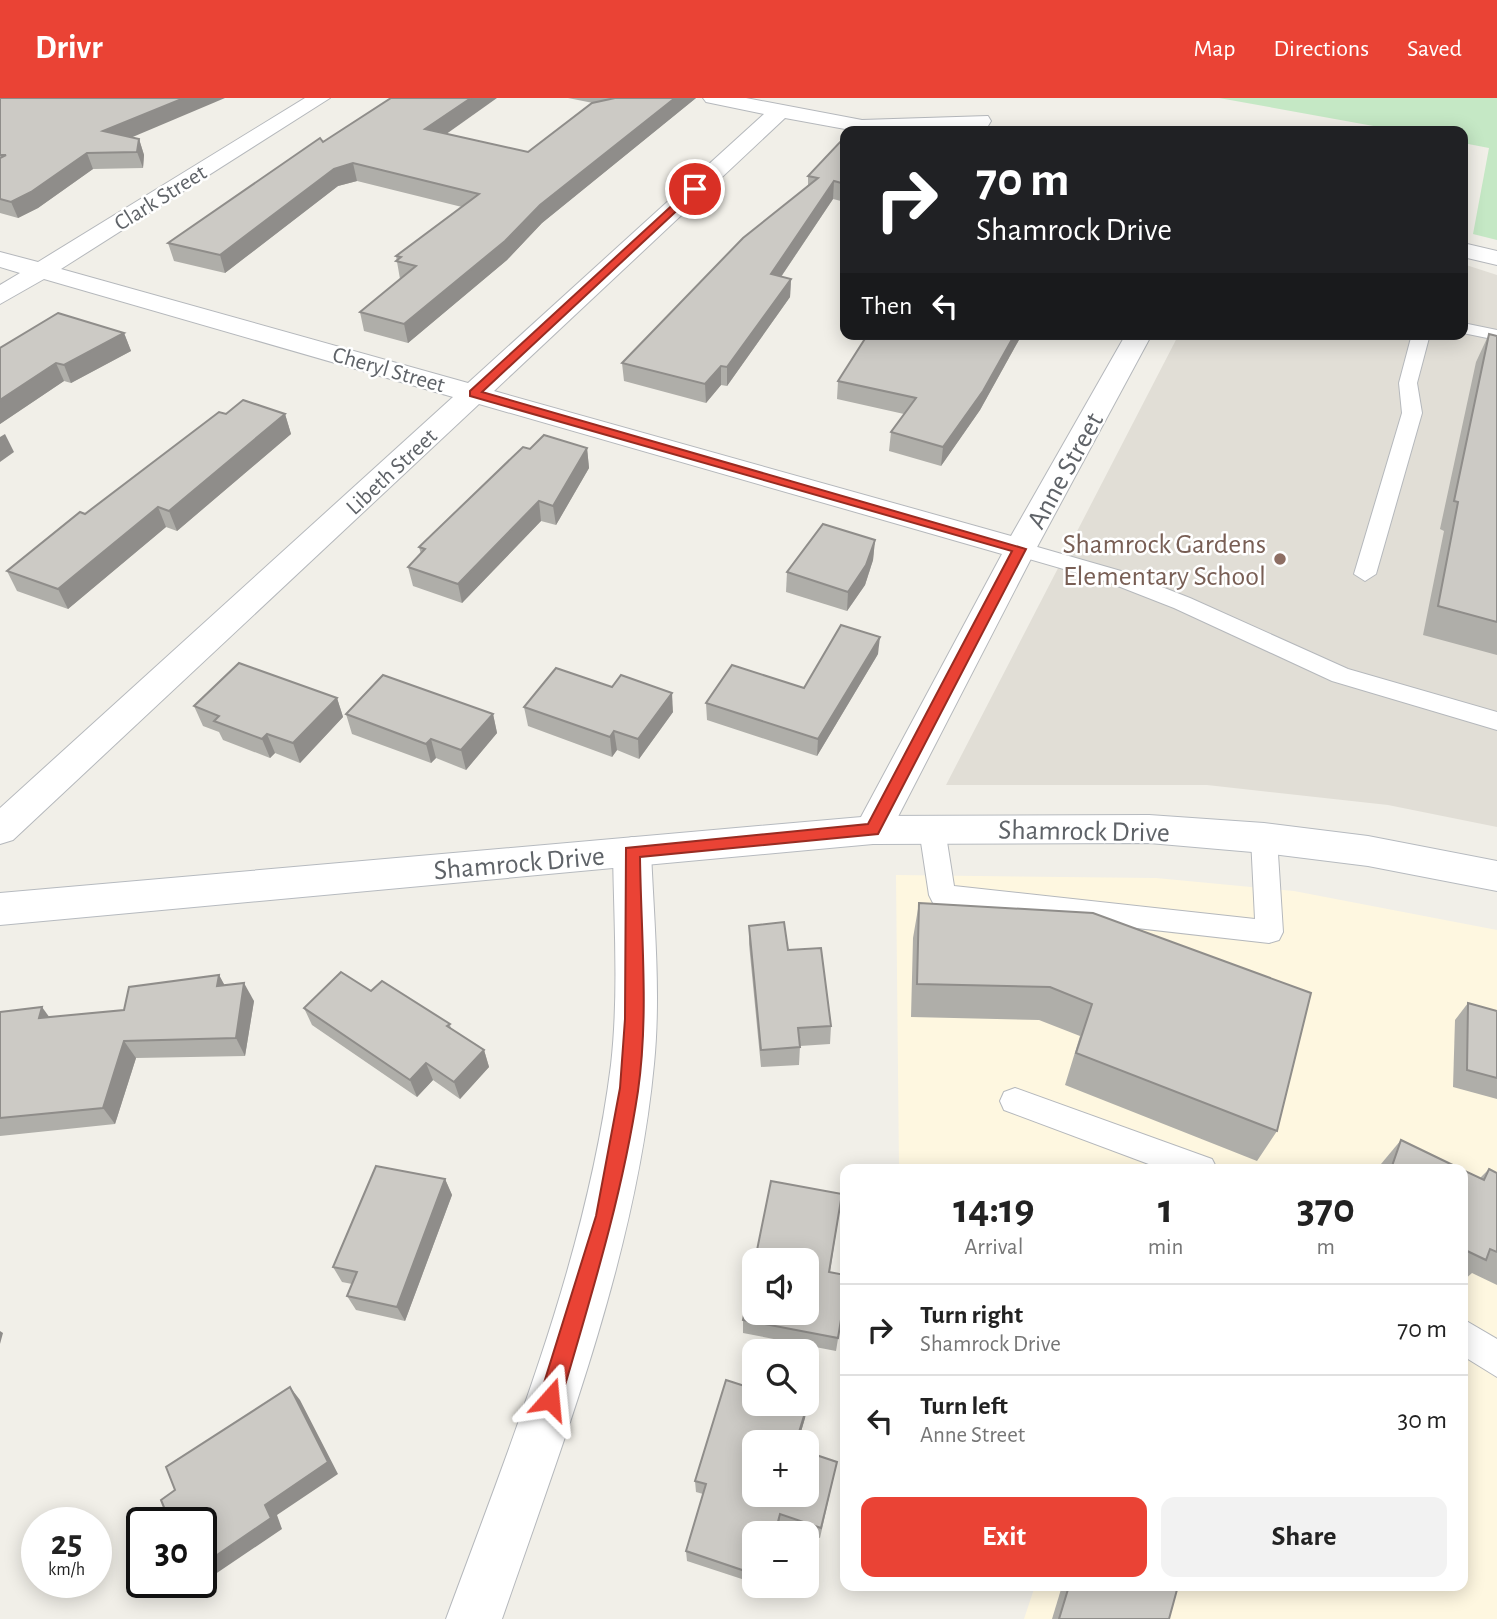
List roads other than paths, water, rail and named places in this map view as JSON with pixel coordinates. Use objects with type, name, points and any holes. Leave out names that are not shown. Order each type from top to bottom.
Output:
[{"type":"street","name":"Clark Street","points":[[0,296],[320,98]]},
{"type":"street","points":[[713,98],[862,126],[985,126]]},
{"type":"street","points":[[955,98],[985,126]]},
{"type":"street","name":"Libeth Street","points":[[1,829],[779,111]]},
{"type":"street","points":[[1468,251],[1497,258]]},
{"type":"street","name":"Cheryl Street","points":[[0,259],[1020,549]]},
{"type":"street","name":"Anne Street","points":[[873,830],[1020,549],[1136,340]]},
{"type":"street","name":"Shamrock Drive","points":[[0,909],[873,830],[1149,829],[1264,838],[1368,851],[1497,876]]},
{"type":"street","points":[[474,1619],[578,1313],[605,1216],[629,1088],[632,1047],[632,852]]},
{"type":"lane","points":[[1468,329],[1497,335]]},
{"type":"lane","points":[[1365,574],[1412,413],[1408,383],[1419,340]]},
{"type":"lane","points":[[1020,549],[1113,576],[1182,603],[1340,675],[1497,721]]},
{"type":"lane","points":[[932,829],[942,895],[1269,932],[1264,838]]},
{"type":"lane","points":[[1015,1101],[1187,1164]]},
{"type":"lane","points":[[1468,1340],[1497,1360]]},
{"type":"place","name":"Shamrock Gardens Elementary School","points":[[1280,559]]}]
